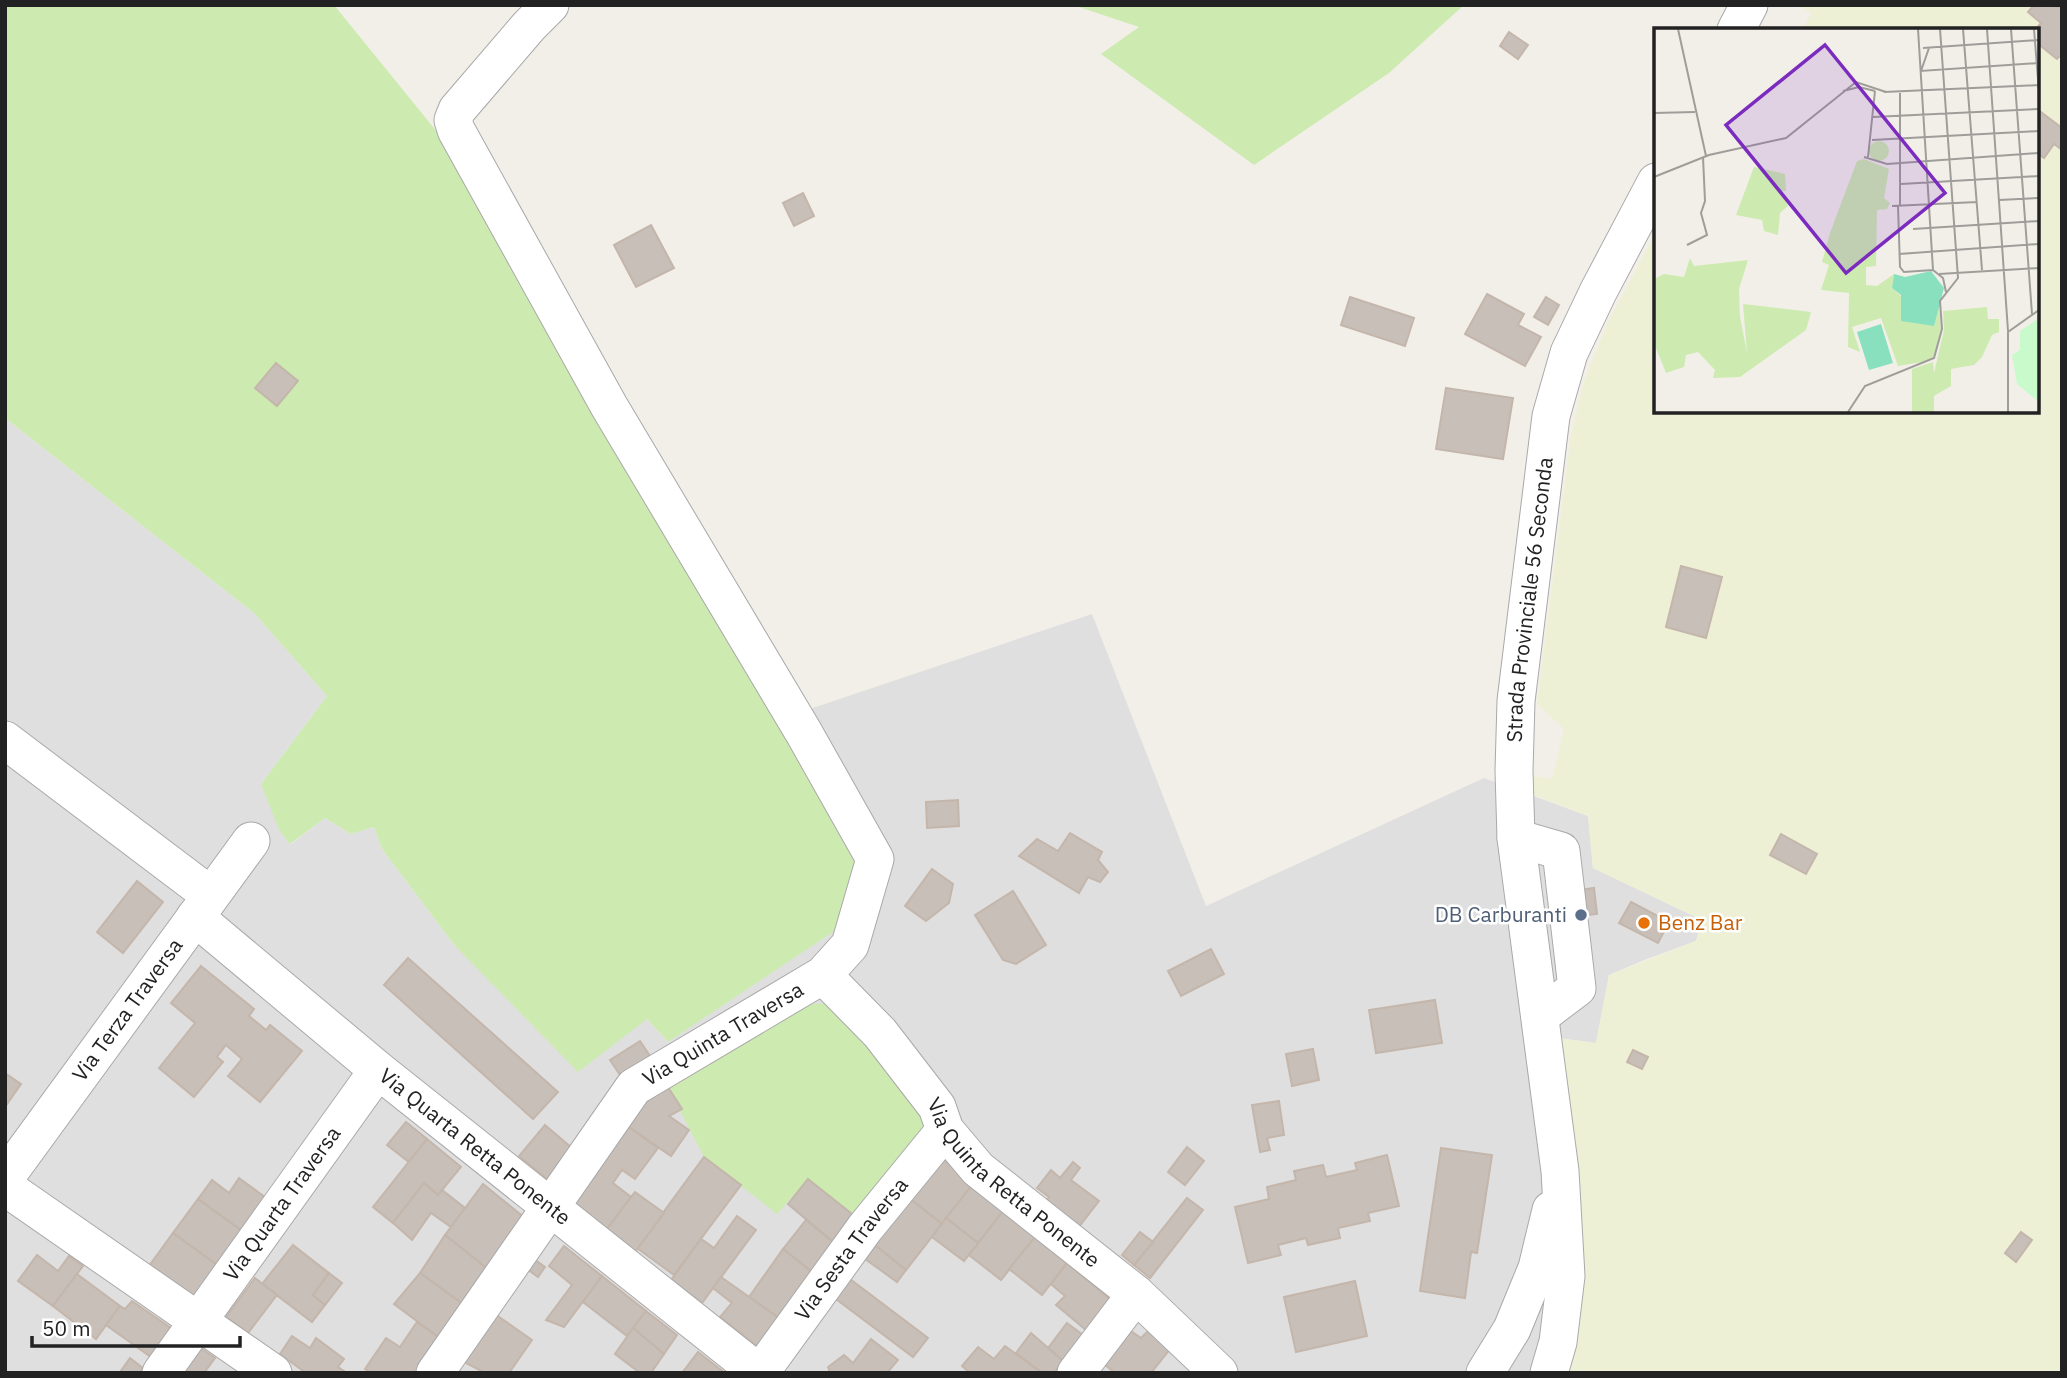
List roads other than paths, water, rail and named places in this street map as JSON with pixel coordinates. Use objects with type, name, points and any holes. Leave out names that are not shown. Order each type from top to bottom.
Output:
[{"type":"street","name":"Via Quinta Traversa","points":[[435,1373],[634,1087],[823,975],[850,945],[875,859],[783,698],[609,406],[456,130],[453,120],[457,110],[550,5]]},
{"type":"street","points":[[1737,28],[1749,5]]},
{"type":"street","name":"Strada Provinciale 56 Seconda","points":[[1549,1373],[1558,1342],[1566,1276],[1560,1171],[1516,838],[1516,701],[1551,416],[1569,353],[1654,186]]},
{"type":"street","name":"Via Quarta Retta Ponente","points":[[5,740],[203,906],[378,1070],[760,1373]]},
{"type":"street","name":"Via Terza Traversa","points":[[5,1178],[251,841]]},
{"type":"street","name":"Via Quinta Retta Ponente","points":[[823,975],[880,1033],[937,1107],[945,1130],[978,1169],[1136,1294],[1219,1373]]},
{"type":"street","name":"Via Quarta Traversa","points":[[161,1373],[378,1070]]},
{"type":"street","name":"Via Sesta Traversa","points":[[760,1373],[865,1228],[945,1130]]},
{"type":"street","points":[[1485,1373],[1512,1329],[1537,1268],[1560,1171]]},
{"type":"street","points":[[5,1186],[273,1373]]},
{"type":"street","points":[[1076,1373],[1136,1294]]},
{"type":"place","name":"DB Carburanti","points":[[1581,915]]},
{"type":"place","name":"Benz Bar","points":[[1644,923]]}]
